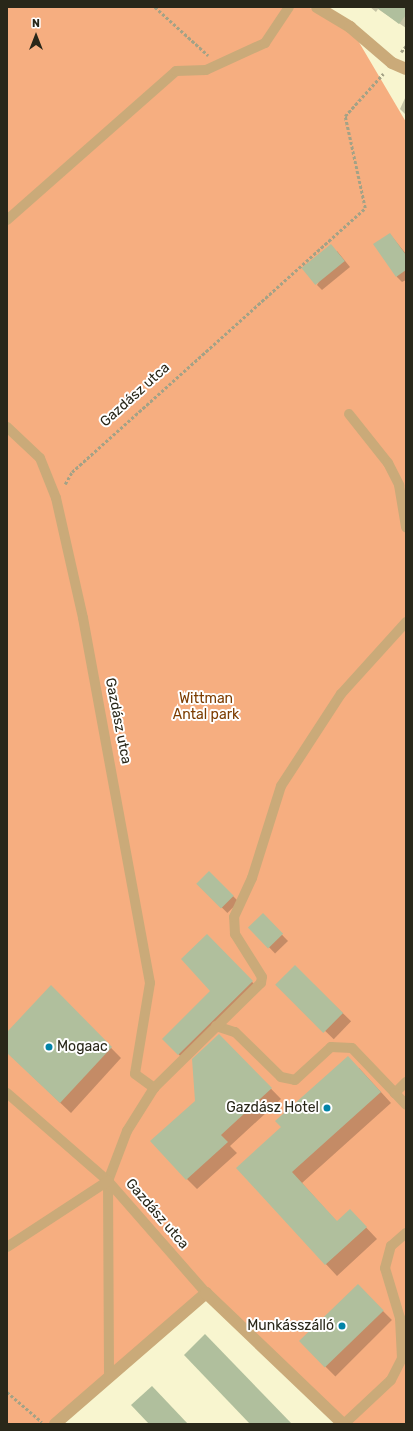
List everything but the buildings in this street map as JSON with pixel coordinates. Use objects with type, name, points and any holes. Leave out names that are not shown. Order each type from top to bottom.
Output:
[{"type":"street","points":[[317,7],[350,27],[392,63],[406,69]]},
{"type":"street","points":[[55,1424],[206,1292]]},
{"type":"street","name":"Gazdász utca","points":[[206,1292],[343,1424]]},
{"type":"lane","points":[[7,220],[176,71],[206,70],[265,43],[289,7]]},
{"type":"lane","points":[[350,414],[388,462],[399,485],[406,527]]},
{"type":"lane","points":[[7,427],[40,458],[56,498]]},
{"type":"lane","name":"Gazdász utca","points":[[56,498],[86,633],[150,983],[135,1074],[154,1088],[127,1131],[108,1181],[206,1292]]},
{"type":"lane","points":[[154,1088],[261,983],[262,977],[235,934],[234,917],[252,878],[280,786],[341,694],[406,622]]},
{"type":"lane","points":[[216,1026],[235,1032],[281,1077],[295,1080],[331,1047],[352,1048],[406,1105]]},
{"type":"lane","points":[[395,1093],[406,1082]]},
{"type":"lane","points":[[7,1093],[108,1181],[109,1377]]},
{"type":"lane","points":[[7,1247],[108,1181]]},
{"type":"lane","points":[[343,1424],[391,1380],[402,1358],[400,1318],[385,1268],[391,1246],[406,1232]]},
{"type":"path","points":[[155,7],[219,64]]},
{"type":"path","name":"Gazdász utca","points":[[56,498],[72,472],[365,208],[345,116],[392,63]]},
{"type":"path","points":[[7,1392],[44,1424]]},
{"type":"green space","name":"Wittman Antal park","points":[[7,7],[308,7],[350,27],[406,122],[406,1424],[343,1424],[206,1293],[55,1424],[7,1424]]},
{"type":"place","name":"Mogaac","points":[[49,1047]]},
{"type":"place","name":"Gazdász Hotel","points":[[327,1108]]},
{"type":"place","name":"Munkásszálló","points":[[342,1326]]}]
